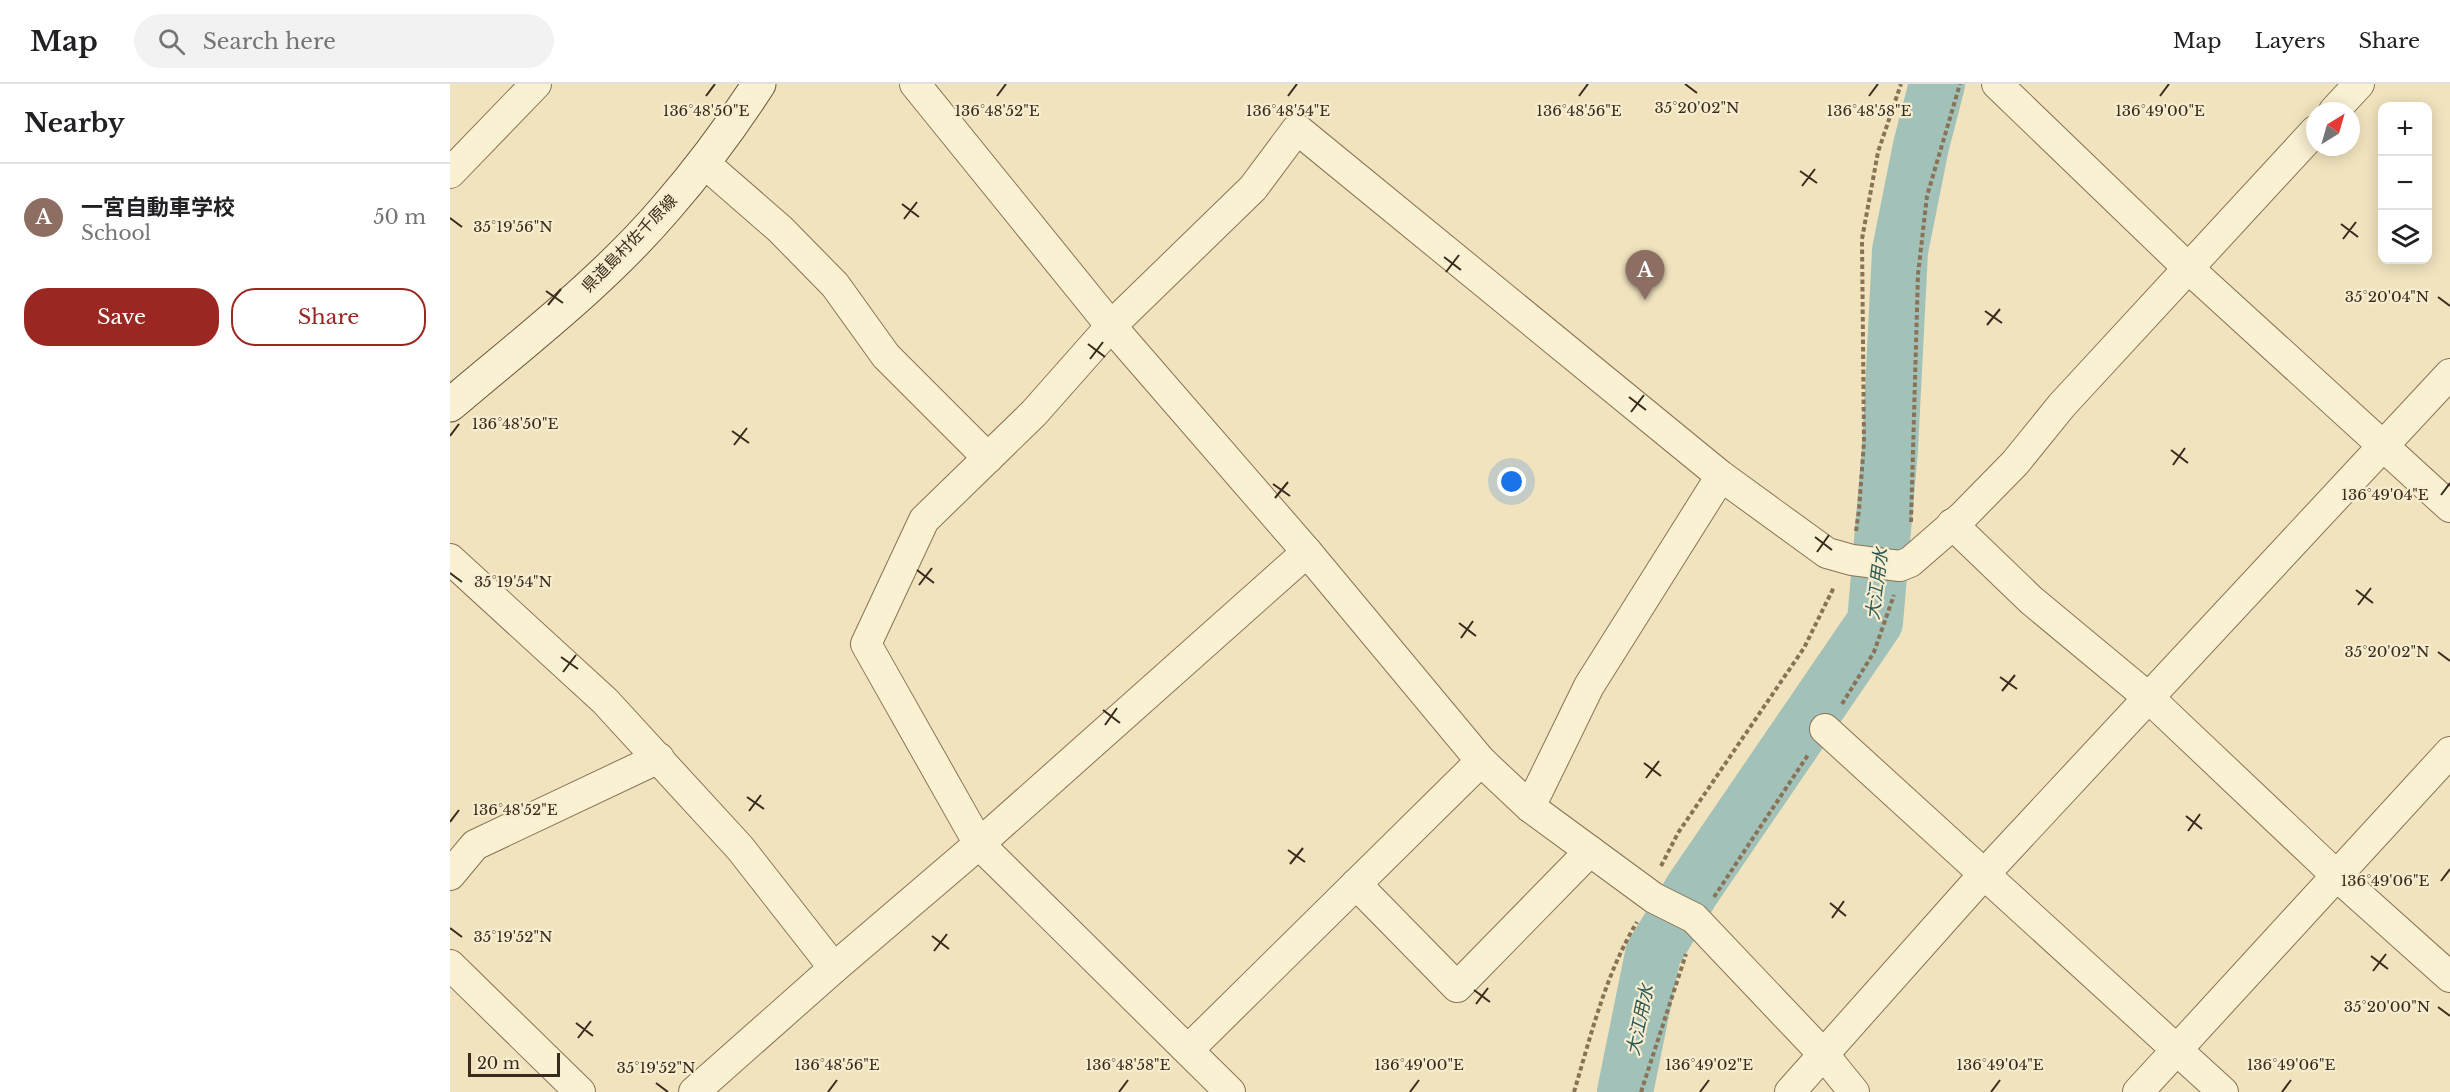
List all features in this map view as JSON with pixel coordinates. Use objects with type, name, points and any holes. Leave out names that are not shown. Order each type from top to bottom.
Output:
[{"type":"main road","name":"県道島村佐千原線","points":[[450,405],[616,260],[665,209],[703,162],[759,84]]},
{"type":"street","points":[[450,173],[536,84]]},
{"type":"street","points":[[915,84],[1111,326],[1307,552],[1481,760],[1530,807],[1652,898],[1697,922],[1824,1055],[1854,1092]]},
{"type":"street","points":[[1997,84],[2188,268],[2450,507]]},
{"type":"street","points":[[2342,102],[2359,84]]},
{"type":"street","points":[[1230,1092],[979,844],[866,644],[924,520],[1034,413],[1111,326],[1253,188],[1297,129],[1721,476],[1827,553],[1851,559],[1905,564],[1964,516],[2015,464],[2062,405],[2306,141]]},
{"type":"street","points":[[703,162],[780,229],[827,277],[886,356],[988,458]]},
{"type":"street","points":[[1790,1092],[1985,873],[2450,374]]},
{"type":"street","points":[[1530,807],[1589,686],[1721,476]]},
{"type":"street","points":[[1952,524],[2031,600],[2149,698],[2337,876],[2450,977]]},
{"type":"street","points":[[694,1092],[979,844],[1307,552]]},
{"type":"street","points":[[450,559],[606,701],[740,848],[834,968]]},
{"type":"street","points":[[1825,729],[2223,1092]]},
{"type":"street","points":[[2138,1092],[2450,752]]},
{"type":"street","points":[[450,875],[476,845],[659,758]]},
{"type":"street","points":[[1188,1050],[1481,760]]},
{"type":"street","points":[[1356,884],[1457,987],[1590,851]]},
{"type":"street","points":[[450,965],[580,1092]]},
{"type":"path","points":[[1574,1092],[1608,986],[1627,938],[1652,898],[1661,863],[1678,833],[1804,648],[1822,607],[1851,559],[1859,510],[1864,442],[1862,240],[1878,152],[1901,84]]},
{"type":"path","points":[[1641,1092],[1697,922],[1874,651],[1905,564],[1918,274],[1928,196],[1960,84]]},
{"type":"waterway","name":"大江用水","points":[[1625,1092],[1653,954],[1692,890],[1875,622],[1890,449],[1900,251],[1921,146],[1937,84]]},
{"type":"place","name":"一宮自動車学校","points":[[1645,300]]}]
